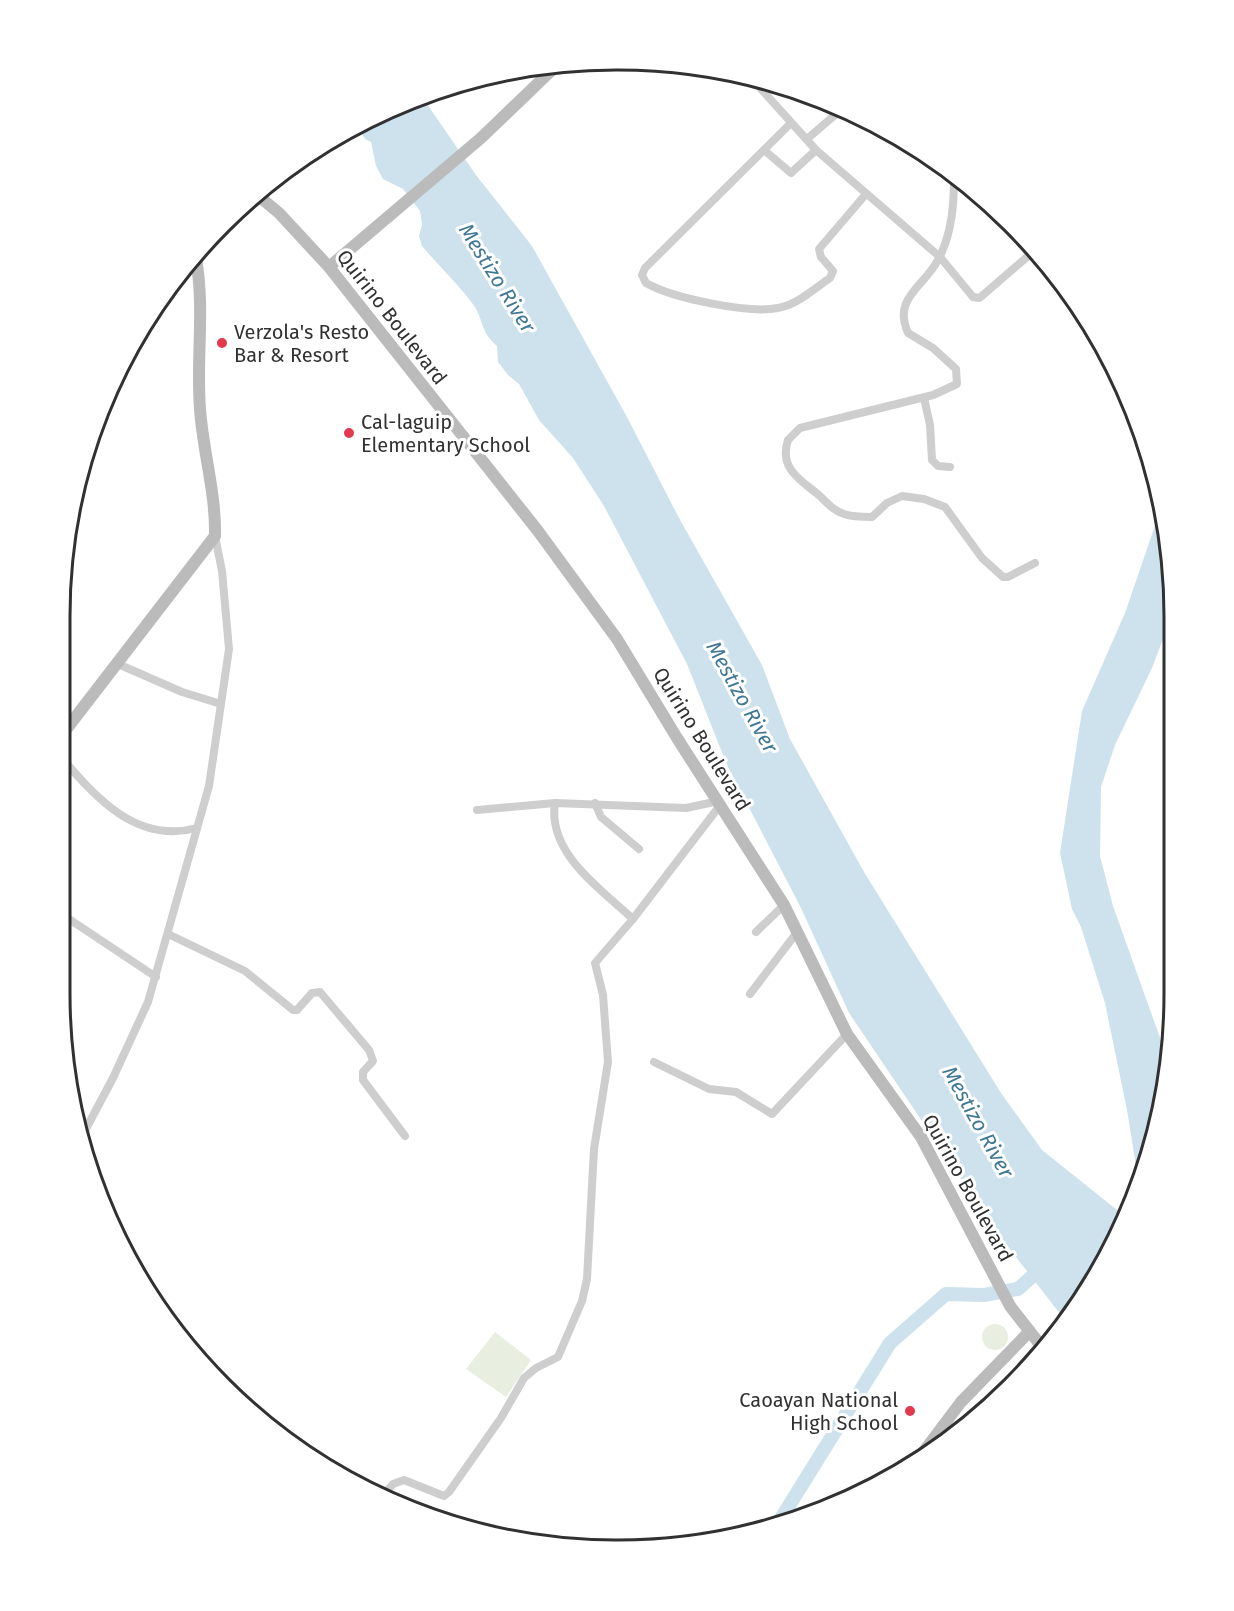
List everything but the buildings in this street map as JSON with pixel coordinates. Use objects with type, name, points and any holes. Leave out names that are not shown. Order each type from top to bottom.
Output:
[{"type":"street","points":[[328,267],[481,138],[547,75]]},
{"type":"street","points":[[762,90],[816,150],[941,259],[973,297],[979,298],[1028,257]]},
{"type":"street","points":[[807,139],[834,116]]},
{"type":"street","points":[[791,123],[645,268],[642,275],[646,284],[688,299],[758,310],[790,304],[831,278],[833,271],[821,257],[819,249],[866,194]]},
{"type":"street","points":[[764,150],[791,173],[816,150]]},
{"type":"street","points":[[953,186],[951,225],[941,259],[907,300],[902,315],[908,333],[933,348],[956,369],[959,379],[952,388],[924,398],[800,428],[791,435],[786,446],[788,460],[793,474],[832,509],[845,514],[872,517],[887,503],[902,496],[924,500],[945,507],[982,558],[1003,577],[1008,577],[1035,562]]},
{"type":"street","name":"Quirino Boulevard","points":[[264,200],[279,213],[328,267],[586,594],[784,905],[847,1035],[921,1137],[1010,1306],[1038,1342]]},
{"type":"street","points":[[87,1127],[144,1012],[156,976],[209,786],[229,649],[222,571],[215,536],[215,502],[204,454],[199,406],[202,310],[197,267]]},
{"type":"street","points":[[924,398],[930,425],[932,460],[938,466],[950,467]]},
{"type":"street","points":[[70,724],[215,536]]},
{"type":"street","points":[[118,663],[182,692],[221,704]]},
{"type":"street","points":[[70,767],[88,788],[119,814],[142,827],[173,833],[197,828]]},
{"type":"street","points":[[477,810],[555,803],[686,808],[720,802]]},
{"type":"street","points":[[388,1490],[397,1481],[404,1480],[437,1495],[444,1496],[449,1492],[501,1418],[524,1378],[536,1368],[558,1357],[577,1319],[587,1279],[594,1149],[608,1062],[603,995],[595,963],[633,919],[720,802]]},
{"type":"street","points":[[555,803],[555,829],[566,852],[633,919]]},
{"type":"street","points":[[595,803],[601,817],[639,849]]},
{"type":"street","points":[[756,932],[784,905]]},
{"type":"street","points":[[70,920],[156,976]]},
{"type":"street","points":[[750,994],[798,931]]},
{"type":"street","points":[[168,934],[245,972],[293,1010],[297,1010],[312,993],[320,992],[369,1050],[373,1061],[363,1072],[363,1080],[405,1136]]},
{"type":"street","points":[[654,1062],[709,1089],[736,1092],[772,1114],[847,1035]]},
{"type":"street","points":[[933,1440],[962,1402],[1029,1332]]},
{"type":"shaded area","points":[[995,1324],[1004,1328],[1008,1337],[1004,1346],[995,1350],[986,1346],[982,1337],[986,1328]]},
{"type":"shaded area","points":[[495,1332],[531,1360],[506,1397],[466,1369]]},
{"type":"water","name":"Mestizo River","points":[[427,105],[476,175],[532,246],[627,417],[679,518],[762,665],[790,739],[864,872],[1001,1093],[1042,1150],[1117,1210],[1119,1209],[1090,1267],[1060,1314],[999,1235],[849,1013],[801,908],[727,765],[687,664],[604,506],[573,458],[539,420],[519,384],[498,362],[497,346],[484,329],[472,303],[422,246],[419,236],[422,225],[420,211],[403,189],[383,179],[376,166],[371,142],[362,134],[375,127]]},
{"type":"water","points":[[1155,524],[1162,581],[1164,636],[1152,668],[1115,745],[1101,787],[1100,856],[1113,906],[1161,1041],[1153,1101],[1136,1165],[1105,1003],[1081,927],[1072,909],[1060,853],[1082,711],[1125,613]]},
{"type":"waterway","points":[[784,1514],[890,1343],[946,1294],[984,1295],[1018,1289],[1045,1265]]},
{"type":"place","name":"Verzola's Resto Bar & Resort","points":[[222,343]]},
{"type":"place","name":"Cal-laguip Elementary School","points":[[349,433]]},
{"type":"place","name":"Caoayan National High School","points":[[910,1411]]}]
